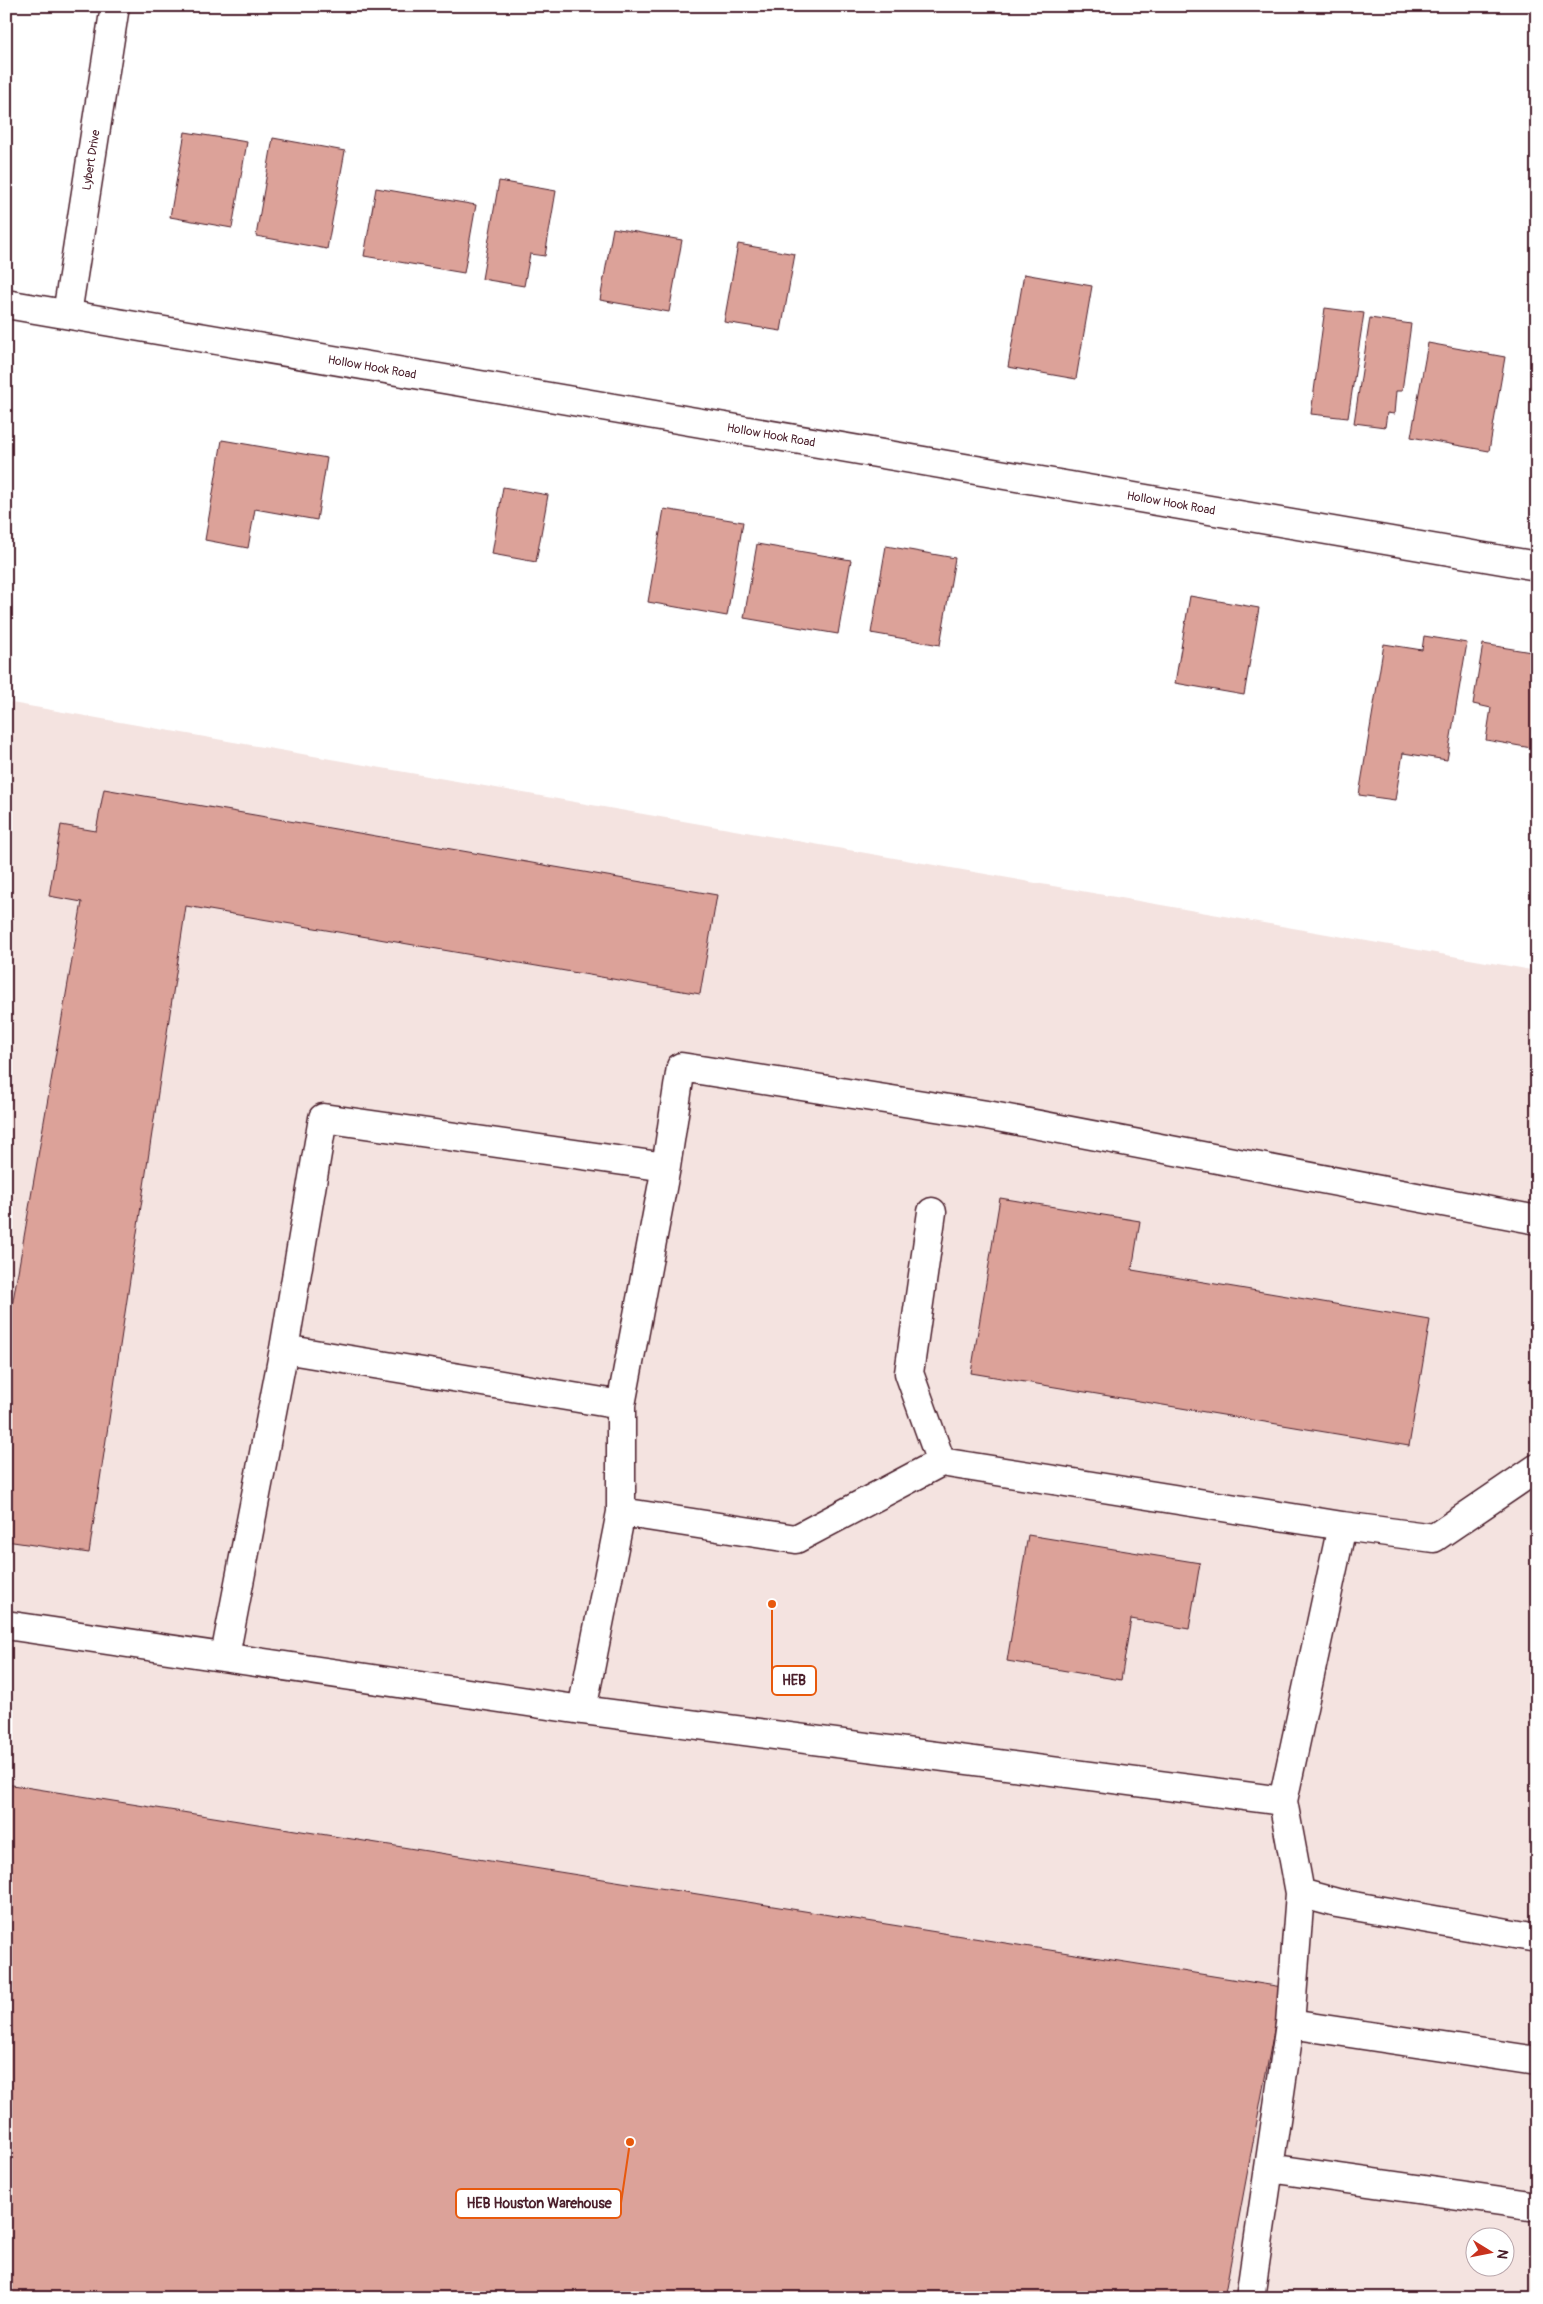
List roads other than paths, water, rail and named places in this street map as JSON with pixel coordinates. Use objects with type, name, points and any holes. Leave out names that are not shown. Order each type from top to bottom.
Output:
[{"type":"street","name":"Lybert Drive","points":[[66,314],[115,6]]},
{"type":"street","name":"Hollow Hook Road","points":[[6,304],[1537,566]]},
{"type":"street","points":[[582,1710],[621,1512],[621,1405],[666,1167],[681,1067],[987,1115],[1537,1220]]},
{"type":"street","points":[[225,1656],[284,1349],[323,1118],[666,1167]]},
{"type":"street","points":[[932,1212],[909,1373],[941,1462]]},
{"type":"street","points":[[284,1349],[621,1405]]},
{"type":"street","points":[[621,1512],[796,1539],[941,1462],[1342,1526],[1434,1538],[1537,1468]]},
{"type":"street","points":[[1250,2298],[1290,2024],[1300,1893],[1283,1801],[1342,1526]]},
{"type":"street","points":[[6,1625],[582,1710],[1283,1801]]},
{"type":"street","points":[[1300,1893],[1336,1903],[1537,1938]]},
{"type":"street","points":[[1290,2024],[1537,2061]]},
{"type":"street","points":[[1269,2168],[1537,2206]]},
{"type":"place","name":"HEB","points":[[772,1604]]},
{"type":"place","name":"HEB Houston Warehouse","points":[[630,2142]]}]
